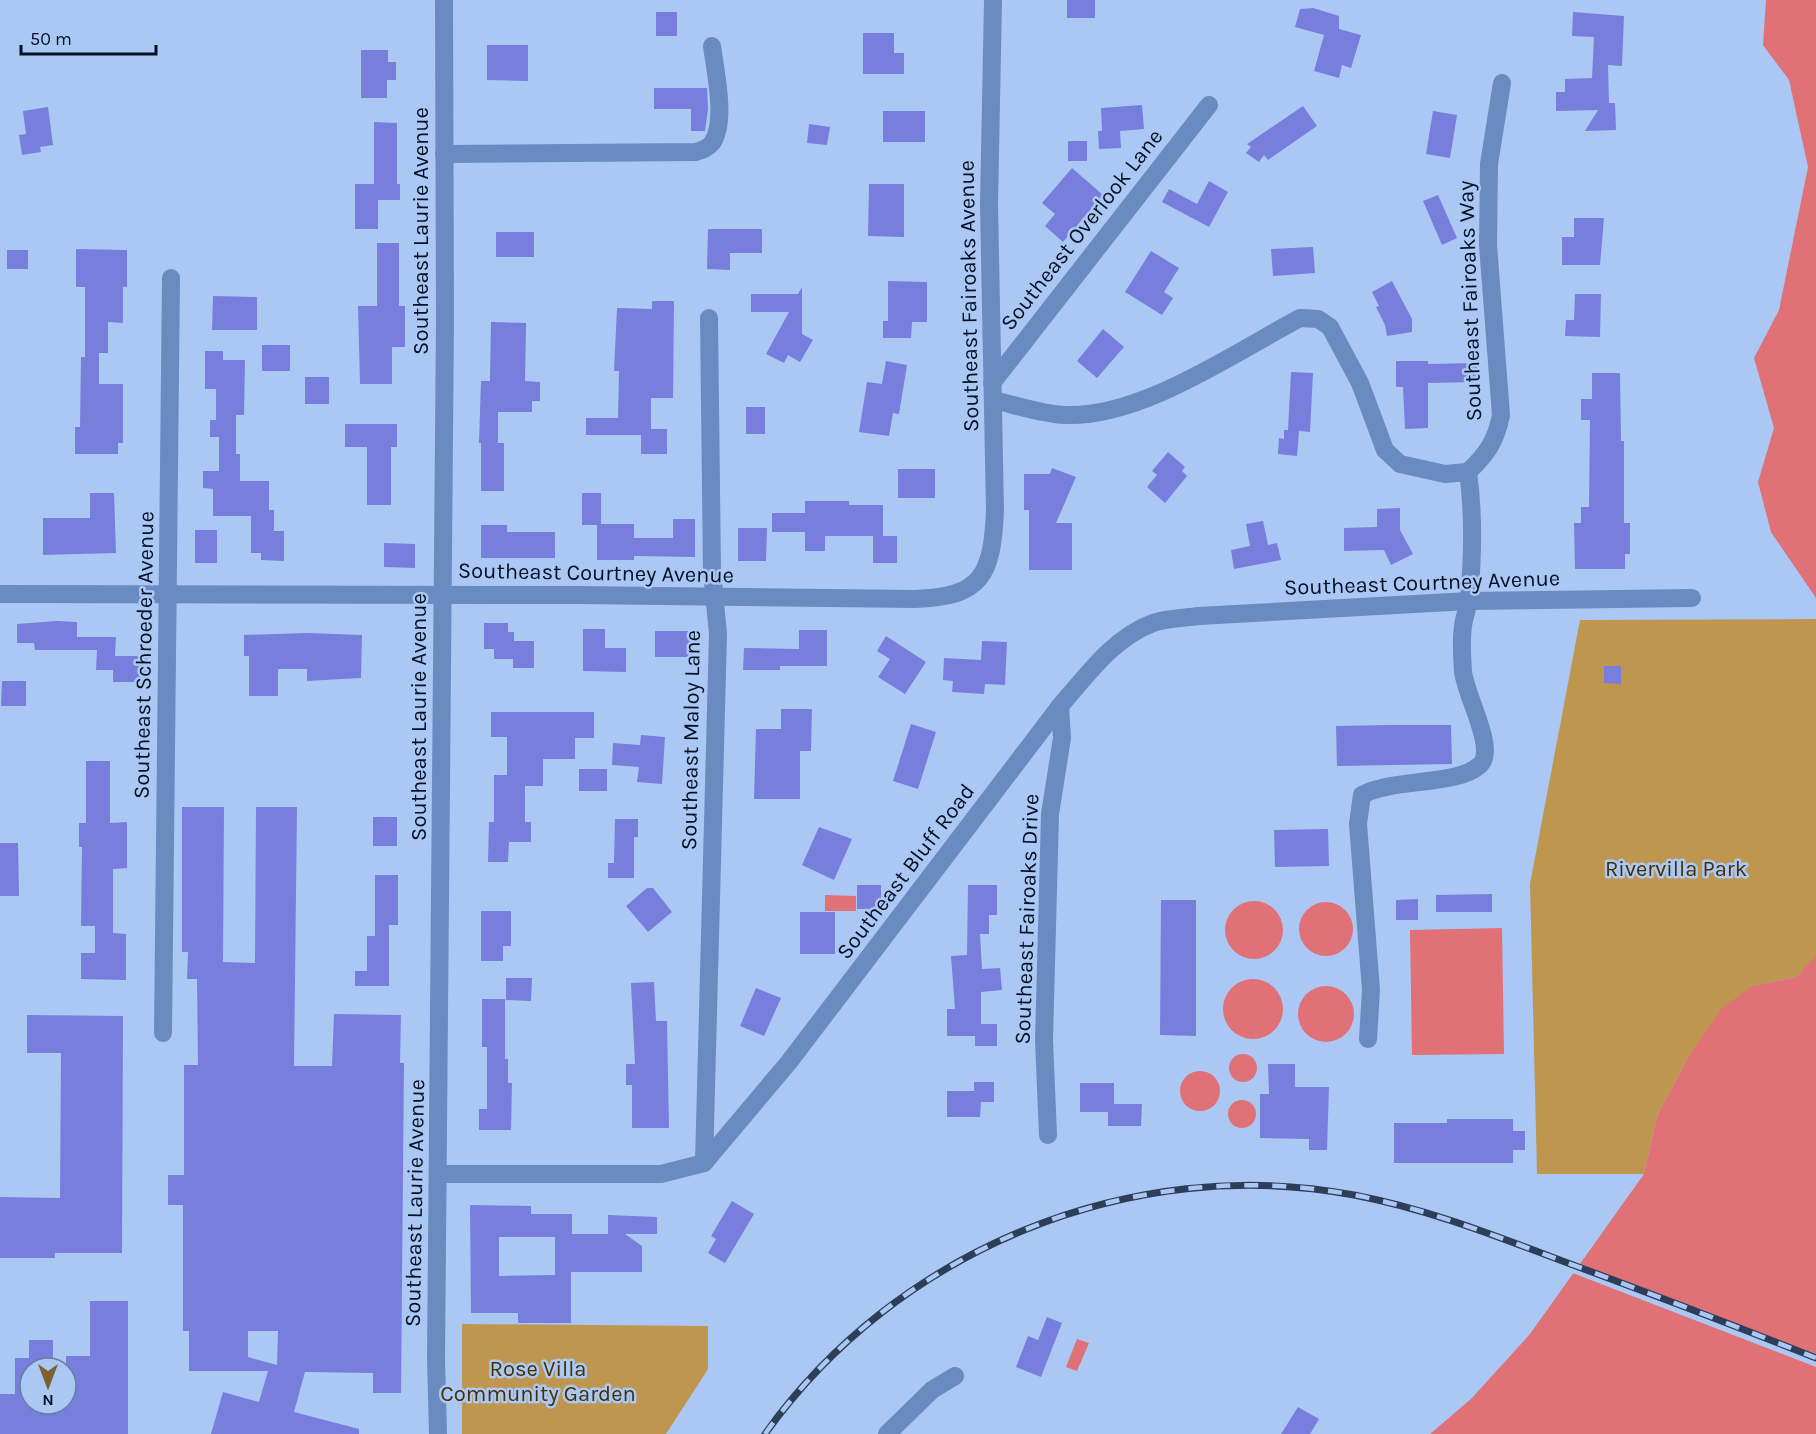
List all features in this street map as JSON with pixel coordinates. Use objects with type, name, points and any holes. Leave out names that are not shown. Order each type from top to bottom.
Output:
[{"type":"street","name":"Southeast Laurie Avenue","points":[[438,1434],[444,0]]},
{"type":"street","name":"Southeast Fairoaks Avenue","points":[[973,586],[987,567],[994,541],[989,204],[993,0]]},
{"type":"street","points":[[444,154],[696,152],[707,148],[713,142],[720,95],[712,46]]},
{"type":"street","name":"Southeast Fairoaks Way","points":[[1468,472],[1487,454],[1497,436],[1501,415],[1488,245],[1489,164],[1502,83]]},
{"type":"street","name":"Southeast Overlook Lane","points":[[992,392],[1209,105]]},
{"type":"street","name":"Southeast Schroeder Avenue","points":[[164,1033],[171,278]]},
{"type":"street","name":"Southeast Maloy Lane","points":[[704,1163],[718,634],[712,572],[709,318]]},
{"type":"street","points":[[992,392],[1063,415],[1090,414],[1136,403],[1300,318],[1318,319],[1330,327],[1360,383],[1385,450],[1400,464],[1415,469],[1445,474],[1468,472],[1474,532],[1469,601],[1463,626],[1463,669],[1472,708],[1487,747],[1482,764],[1456,775],[1371,790],[1362,795],[1358,806],[1360,884],[1365,909],[1371,990],[1368,1039]]},
{"type":"street","name":"Southeast Courtney Avenue","points":[[0,594],[442,594],[946,598],[973,586]]},
{"type":"street","name":"Southeast Courtney Avenue","points":[[1155,622],[1199,616],[1469,601],[1692,598]]},
{"type":"street","name":"Southeast Bluff Road","points":[[704,1163],[789,1062],[1060,706],[1103,656],[1129,634],[1155,622]]},
{"type":"street","name":"Southeast Fairoaks Drive","points":[[1048,1135],[1044,1040],[1050,814],[1062,738],[1060,706]]},
{"type":"street","points":[[439,1174],[660,1174],[704,1163]]},
{"type":"street","points":[[887,1434],[932,1390],[955,1376]]},
{"type":"green space","name":"Rivervilla Park","points":[[1816,619],[1816,957],[1796,977],[1752,986],[1686,1061],[1657,1116],[1644,1174],[1537,1174],[1530,884],[1580,620]]},
{"type":"green space","name":"Rose Villa Community Garden","points":[[462,1324],[708,1326],[708,1369],[666,1434],[462,1434]]},
{"type":"shaded area","points":[[1766,0],[1816,0],[1816,598],[1771,532],[1758,482],[1774,428],[1754,358],[1779,310],[1808,167],[1789,80],[1763,45]]},
{"type":"shaded area","points":[[825,895],[856,896],[856,911],[825,911]]},
{"type":"shaded area","points":[[1254,901],[1270,906],[1278,914],[1283,930],[1278,946],[1270,954],[1254,959],[1238,954],[1230,946],[1225,930],[1230,914],[1238,906]]},
{"type":"shaded area","points":[[1321,902],[1331,902],[1341,906],[1349,914],[1353,929],[1349,944],[1341,952],[1331,956],[1321,956],[1311,952],[1303,944],[1299,934],[1299,924],[1303,914],[1311,906]]},
{"type":"shaded area","points":[[1502,928],[1504,1054],[1412,1055],[1410,930]]},
{"type":"shaded area","points":[[1816,956],[1816,1434],[1430,1434],[1471,1399],[1530,1334],[1644,1174],[1657,1116],[1686,1061],[1721,1009],[1752,986],[1796,977]]},
{"type":"shaded area","points":[[1253,979],[1270,984],[1278,992],[1283,1009],[1278,1026],[1270,1034],[1253,1039],[1236,1034],[1228,1026],[1223,1009],[1228,992],[1236,984]]},
{"type":"shaded area","points":[[1321,986],[1331,986],[1346,994],[1352,1003],[1354,1014],[1352,1025],[1346,1034],[1331,1042],[1321,1042],[1310,1037],[1303,1030],[1298,1019],[1298,1009],[1303,998],[1310,991]]},
{"type":"shaded area","points":[[1243,1054],[1253,1058],[1257,1068],[1253,1078],[1243,1082],[1233,1078],[1229,1068],[1233,1058]]},
{"type":"shaded area","points":[[1200,1071],[1214,1077],[1220,1091],[1214,1105],[1200,1111],[1186,1105],[1180,1091],[1186,1077]]},
{"type":"shaded area","points":[[1242,1100],[1252,1104],[1256,1114],[1252,1124],[1242,1128],[1232,1124],[1228,1114],[1232,1104]]},
{"type":"shaded area","points":[[1077,1339],[1089,1343],[1077,1371],[1066,1367]]},
{"type":"pier","points":[[1577,1263],[1816,1355],[1816,1367],[1570,1272]]},
{"type":"building","points":[[1067,0],[1095,0],[1095,18],[1067,18]]},
{"type":"building","points":[[1313,8],[1339,16],[1339,29],[1361,35],[1351,68],[1342,65],[1339,78],[1314,71],[1324,35],[1295,27],[1300,9]]},
{"type":"building","points":[[656,12],[677,12],[677,36],[656,36]]},
{"type":"building","points":[[1573,12],[1624,16],[1622,66],[1608,65],[1609,103],[1615,103],[1616,130],[1585,131],[1598,110],[1556,111],[1556,92],[1565,92],[1565,79],[1592,78],[1594,37],[1572,36]]},
{"type":"building","points":[[863,33],[894,33],[894,53],[904,53],[904,74],[863,74]]},
{"type":"building","points":[[487,45],[528,45],[528,81],[487,80]]},
{"type":"building","points":[[361,50],[388,50],[388,62],[396,62],[396,80],[387,80],[387,98],[361,98]]},
{"type":"building","points":[[654,88],[707,88],[708,109],[705,131],[691,131],[691,109],[654,109]]},
{"type":"building","points":[[1142,105],[1144,129],[1120,131],[1121,148],[1099,149],[1098,131],[1102,131],[1101,108]]},
{"type":"building","points":[[1303,106],[1317,126],[1268,160],[1264,155],[1259,162],[1246,153],[1251,147],[1247,144]]},
{"type":"building","points":[[48,107],[53,145],[40,147],[41,152],[22,155],[19,135],[26,134],[23,111]]},
{"type":"building","points":[[883,111],[925,111],[925,142],[883,142]]},
{"type":"building","points":[[1433,111],[1457,115],[1450,158],[1426,154]]},
{"type":"building","points":[[374,122],[397,123],[397,184],[400,184],[400,200],[378,200],[378,229],[355,229],[355,184],[374,184]]},
{"type":"building","points":[[809,124],[830,127],[827,145],[807,143]]},
{"type":"building","points":[[1068,141],[1087,141],[1087,161],[1068,161]]},
{"type":"building","points":[[1072,168],[1103,195],[1063,242],[1045,226],[1055,214],[1042,203]]},
{"type":"building","points":[[1209,181],[1228,192],[1209,227],[1162,202],[1169,189],[1197,204]]},
{"type":"building","points":[[869,184],[904,184],[904,237],[868,236]]},
{"type":"building","points":[[1438,195],[1457,238],[1442,245],[1423,201]]},
{"type":"building","points":[[1574,218],[1604,218],[1600,265],[1562,265],[1562,237],[1574,237]]},
{"type":"building","points":[[708,229],[762,229],[762,253],[730,253],[730,270],[707,269]]},
{"type":"building","points":[[496,232],[534,232],[534,257],[496,257]]},
{"type":"building","points":[[377,243],[399,243],[399,306],[405,306],[405,347],[392,347],[392,384],[360,384],[358,306],[377,306]]},
{"type":"building","points":[[1313,247],[1315,273],[1273,276],[1271,249]]},
{"type":"building","points":[[76,249],[127,250],[127,287],[123,287],[123,323],[108,322],[108,353],[99,353],[99,384],[123,384],[123,443],[118,443],[118,454],[75,454],[75,427],[80,427],[81,357],[85,357],[85,287],[76,287]]},
{"type":"building","points":[[7,250],[28,250],[28,269],[7,269]]},
{"type":"building","points":[[1151,251],[1179,268],[1164,292],[1173,298],[1162,315],[1125,292]]},
{"type":"building","points":[[888,281],[927,282],[927,322],[912,322],[911,338],[883,338],[883,321],[888,321]]},
{"type":"building","points":[[1392,281],[1412,319],[1412,332],[1387,336],[1385,325],[1376,307],[1379,306],[1372,292]]},
{"type":"building","points":[[802,287],[802,334],[813,340],[800,362],[788,355],[784,363],[766,354],[789,312],[751,312],[751,294],[798,294]]},
{"type":"building","points":[[1575,294],[1601,294],[1600,337],[1565,336],[1566,320],[1574,320]]},
{"type":"building","points":[[213,296],[257,297],[257,330],[212,330]]},
{"type":"building","points":[[652,301],[674,301],[673,398],[651,398],[651,429],[667,429],[667,454],[641,454],[641,435],[586,435],[586,418],[618,418],[619,371],[614,371],[617,308],[652,309]]},
{"type":"building","points":[[491,322],[526,323],[525,381],[540,382],[540,401],[532,401],[532,412],[498,412],[498,443],[504,443],[504,491],[481,491],[481,443],[479,443],[481,381],[490,381]]},
{"type":"building","points":[[1103,329],[1124,347],[1097,378],[1077,361]]},
{"type":"building","points":[[262,345],[290,345],[290,371],[262,371]]},
{"type":"building","points":[[205,351],[223,351],[223,360],[245,360],[244,415],[236,415],[236,454],[240,454],[240,481],[269,481],[269,510],[274,510],[274,531],[284,531],[284,561],[261,560],[261,553],[251,553],[251,516],[213,516],[213,489],[203,488],[203,471],[219,471],[219,437],[210,437],[210,420],[216,420],[216,389],[205,389]]},
{"type":"building","points":[[886,361],[907,365],[899,414],[893,413],[889,436],[859,432],[867,382],[882,384]]},
{"type":"building","points":[[1396,361],[1428,361],[1428,364],[1477,363],[1477,382],[1428,383],[1428,428],[1405,429],[1403,387],[1396,387]]},
{"type":"building","points":[[1291,372],[1313,373],[1310,432],[1299,431],[1297,456],[1278,454],[1279,438],[1284,439],[1284,430],[1288,430]]},
{"type":"building","points":[[1592,373],[1620,373],[1621,441],[1624,441],[1624,523],[1630,523],[1630,554],[1625,554],[1625,569],[1575,569],[1574,523],[1581,523],[1581,507],[1589,507],[1590,420],[1581,420],[1581,399],[1592,399]]},
{"type":"building","points":[[305,377],[329,377],[329,404],[305,404]]},
{"type":"building","points":[[746,407],[765,407],[765,434],[746,434]]},
{"type":"building","points":[[345,424],[397,424],[397,447],[391,447],[391,505],[367,505],[367,447],[345,447]]},
{"type":"building","points":[[1168,452],[1185,467],[1182,471],[1187,476],[1165,503],[1147,487],[1157,475],[1152,471]]},
{"type":"building","points":[[1052,468],[1076,477],[1056,523],[1072,523],[1072,570],[1029,570],[1029,510],[1024,510],[1024,474],[1050,474]]},
{"type":"building","points":[[898,469],[935,469],[935,498],[898,498]]},
{"type":"building","points":[[90,493],[114,493],[116,553],[43,555],[43,518],[90,518]]},
{"type":"building","points":[[582,493],[601,493],[601,524],[634,524],[634,538],[673,538],[673,519],[695,519],[695,557],[634,556],[634,560],[597,560],[597,525],[582,525]]},
{"type":"building","points":[[805,501],[849,501],[849,505],[883,505],[883,536],[897,536],[897,563],[873,563],[873,536],[825,536],[825,551],[805,551],[805,532],[772,532],[772,513],[805,513]]},
{"type":"building","points":[[1400,508],[1400,530],[1413,554],[1391,565],[1384,550],[1344,551],[1344,528],[1377,527],[1377,509]]},
{"type":"building","points":[[1263,521],[1268,545],[1277,543],[1281,560],[1234,569],[1231,550],[1250,546],[1246,524]]},
{"type":"building","points":[[481,525],[507,525],[507,532],[555,532],[555,558],[481,558]]},
{"type":"building","points":[[738,528],[767,528],[766,561],[738,561]]},
{"type":"building","points":[[195,530],[217,530],[217,563],[195,563]]},
{"type":"building","points":[[384,543],[415,544],[415,568],[384,567]]},
{"type":"building","points":[[77,622],[77,637],[116,637],[115,656],[148,656],[148,682],[113,682],[113,670],[96,670],[97,650],[35,650],[34,643],[17,643],[17,624]]},
{"type":"building","points":[[484,623],[508,623],[508,632],[514,632],[514,641],[534,641],[534,668],[513,668],[513,659],[494,659],[494,649],[484,649]]},
{"type":"building","points":[[583,629],[605,629],[605,648],[626,648],[626,672],[583,671]]},
{"type":"building","points":[[799,630],[827,630],[827,666],[780,666],[780,670],[743,670],[744,648],[799,649]]},
{"type":"building","points":[[655,631],[692,631],[692,657],[655,657]]},
{"type":"building","points":[[307,633],[362,635],[361,678],[307,681],[307,669],[278,669],[278,696],[249,696],[249,656],[244,656],[244,635]]},
{"type":"building","points":[[886,636],[926,662],[905,694],[878,677],[890,659],[877,651]]},
{"type":"building","points":[[982,641],[1007,642],[1005,685],[985,684],[984,694],[952,692],[953,681],[943,680],[944,658],[981,660]]},
{"type":"building","points":[[1604,666],[1621,666],[1621,684],[1604,683]]},
{"type":"building","points":[[2,681],[26,681],[26,706],[1,706]]},
{"type":"building","points":[[781,709],[812,709],[811,751],[800,751],[800,799],[754,799],[756,729],[781,729]]},
{"type":"building","points":[[491,712],[594,712],[594,738],[575,738],[575,759],[543,759],[543,786],[525,786],[525,822],[531,822],[531,842],[509,842],[508,862],[488,862],[489,822],[494,822],[494,775],[507,775],[507,737],[491,737]]},
{"type":"building","points":[[911,724],[936,732],[918,789],[893,781]]},
{"type":"building","points":[[1451,725],[1452,764],[1337,766],[1336,726]]},
{"type":"building","points":[[641,735],[665,737],[662,784],[637,782],[639,767],[612,765],[613,743],[640,745]]},
{"type":"building","points":[[86,761],[110,761],[110,823],[127,822],[127,868],[113,869],[113,933],[126,934],[126,980],[81,979],[81,953],[95,953],[95,926],[81,926],[82,847],[79,847],[79,823],[86,823]]},
{"type":"building","points":[[579,769],[607,769],[607,791],[579,791]]},
{"type":"building","points":[[182,807],[224,807],[223,962],[255,963],[256,807],[297,807],[294,1066],[332,1066],[334,1014],[401,1015],[400,1063],[404,1063],[401,1393],[373,1393],[373,1373],[305,1372],[294,1412],[359,1429],[359,1434],[211,1434],[223,1392],[259,1402],[268,1371],[189,1371],[189,1331],[183,1331],[183,1205],[168,1205],[168,1175],[184,1175],[184,1065],[198,1065],[197,979],[187,979],[188,952],[182,952]],"holes":[[[248,1331],[278,1331],[277,1365],[248,1357]]]},
{"type":"building","points":[[373,817],[397,817],[397,846],[373,846]]},
{"type":"building","points":[[615,819],[638,819],[638,837],[634,837],[634,878],[608,878],[608,863],[614,863]]},
{"type":"building","points":[[819,827],[852,839],[834,880],[802,865]]},
{"type":"building","points":[[1328,829],[1329,866],[1275,867],[1274,830]]},
{"type":"building","points":[[0,843],[18,843],[19,896],[0,896]]},
{"type":"building","points":[[375,875],[398,875],[398,925],[389,925],[389,986],[355,986],[355,971],[367,971],[367,936],[375,936]]},
{"type":"building","points":[[857,885],[881,885],[881,909],[857,909]]},
{"type":"building","points":[[968,885],[997,885],[997,915],[989,915],[989,934],[980,934],[982,969],[1000,968],[1002,990],[981,992],[981,1024],[997,1024],[997,1046],[975,1046],[975,1036],[947,1036],[947,1009],[955,1009],[951,956],[967,955]]},
{"type":"building","points":[[647,888],[653,888],[672,912],[648,932],[626,906]]},
{"type":"building","points":[[1492,894],[1492,912],[1436,912],[1436,895]]},
{"type":"building","points":[[1418,899],[1418,920],[1396,920],[1396,900]]},
{"type":"building","points":[[1161,900],[1196,900],[1196,1036],[1160,1035]]},
{"type":"building","points":[[481,911],[511,911],[511,946],[503,946],[503,961],[481,961]]},
{"type":"building","points":[[800,912],[835,912],[835,954],[800,954]]},
{"type":"building","points":[[506,978],[532,978],[531,1001],[506,1000]]},
{"type":"building","points":[[654,982],[656,1021],[667,1021],[669,1128],[632,1128],[632,1085],[626,1085],[626,1064],[635,1064],[631,983]]},
{"type":"building","points":[[756,988],[781,998],[764,1036],[740,1026]]},
{"type":"building","points":[[482,999],[505,999],[505,1059],[508,1059],[508,1083],[512,1083],[511,1130],[479,1130],[479,1109],[487,1109],[487,1047],[482,1047]]},
{"type":"building","points":[[27,1015],[123,1016],[122,1253],[55,1253],[55,1258],[0,1258],[0,1197],[60,1198],[61,1053],[27,1053]]},
{"type":"building","points":[[1268,1064],[1295,1064],[1295,1087],[1329,1087],[1327,1150],[1309,1150],[1309,1139],[1260,1138],[1260,1094],[1269,1094]]},
{"type":"building","points":[[974,1082],[994,1082],[994,1102],[981,1102],[980,1117],[947,1117],[947,1091],[974,1091]]},
{"type":"building","points":[[1080,1083],[1114,1083],[1114,1104],[1142,1104],[1141,1126],[1108,1126],[1108,1112],[1080,1112]]},
{"type":"building","points":[[1447,1119],[1513,1119],[1513,1131],[1525,1131],[1525,1150],[1513,1150],[1513,1163],[1394,1163],[1394,1123],[1447,1123]]},
{"type":"building","points":[[732,1201],[754,1214],[725,1263],[708,1253],[716,1239],[711,1236]]},
{"type":"building","points":[[470,1205],[531,1206],[531,1214],[572,1214],[572,1234],[608,1234],[608,1215],[657,1217],[657,1234],[625,1234],[642,1246],[642,1272],[571,1272],[571,1323],[518,1323],[518,1313],[471,1313]],"holes":[[[499,1237],[555,1237],[555,1275],[499,1276]]]},
{"type":"building","points":[[90,1301],[128,1301],[128,1434],[0,1434],[0,1394],[15,1394],[15,1358],[18,1358],[18,1416],[78,1416],[78,1356],[90,1356]]},
{"type":"building","points":[[1047,1317],[1062,1323],[1041,1377],[1016,1367],[1028,1336],[1038,1340]]},
{"type":"building","points":[[29,1340],[53,1340],[53,1356],[29,1356]]},
{"type":"building","points":[[1298,1407],[1319,1419],[1310,1434],[1281,1434]]},
{"type":"railway","points":[[765,1434],[819,1369],[881,1313],[950,1266],[1025,1230],[1104,1204],[1186,1189],[1270,1186],[1354,1195],[1408,1208],[1513,1243],[1816,1358]]}]
